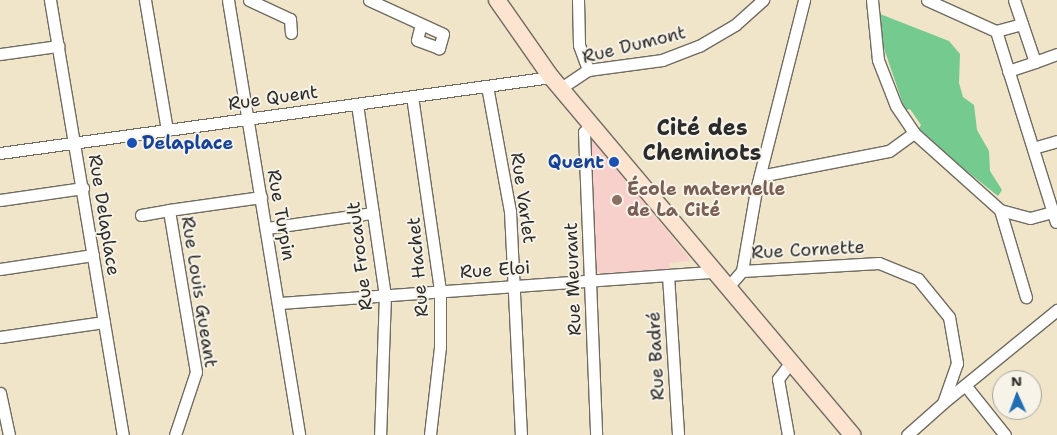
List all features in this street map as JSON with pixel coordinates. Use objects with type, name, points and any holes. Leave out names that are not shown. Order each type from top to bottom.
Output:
[{"type":"main road","points":[[497,0],[556,83],[852,435]]},
{"type":"street","name":"Rue Delaplace","points":[[50,0],[123,435]]},
{"type":"street","points":[[145,0],[167,130]]},
{"type":"street","name":"Rue Turpin","points":[[228,0],[267,228],[299,435]]},
{"type":"street","points":[[249,0],[290,19],[291,33]]},
{"type":"street","points":[[369,0],[385,3],[421,24]]},
{"type":"street","points":[[578,0],[579,45],[588,70]]},
{"type":"street","name":"Rue Dumont","points":[[556,83],[588,70],[662,60],[699,46],[735,25],[762,0]]},
{"type":"street","points":[[742,271],[760,176],[804,0]]},
{"type":"street","points":[[872,0],[874,42],[881,68],[896,106],[914,133],[1000,210],[1024,218],[1055,215],[996,31]]},
{"type":"street","points":[[927,0],[996,31],[1022,24]]},
{"type":"street","points":[[1014,0],[1035,62]]},
{"type":"street","points":[[0,54],[58,46]]},
{"type":"street","points":[[1008,71],[1057,54]]},
{"type":"street","name":"Rue Quent","points":[[0,153],[487,86],[556,83]]},
{"type":"street","name":"Rue Varlet","points":[[487,86],[510,211],[521,435]]},
{"type":"street","name":"Rue Hachet","points":[[412,96],[440,291],[440,346],[430,435]]},
{"type":"street","name":"Rue Frocault","points":[[357,104],[385,295],[380,435]]},
{"type":"street","name":"Rue Meurant","points":[[591,124],[584,132],[596,435]]},
{"type":"street","points":[[760,176],[889,151],[914,133]]},
{"type":"street","points":[[1033,148],[1057,141]]},
{"type":"street","points":[[0,200],[83,188]]},
{"type":"street","name":"Rue Louis Gueant","points":[[141,215],[261,197]]},
{"type":"street","name":"Rue Louis Gueant","points":[[169,210],[196,372],[175,435]]},
{"type":"street","points":[[1000,210],[1026,297]]},
{"type":"street","points":[[267,228],[373,214]]},
{"type":"street","points":[[0,269],[93,255]]},
{"type":"street","name":"Rue Cornette","points":[[728,288],[742,271],[879,263],[918,280],[949,317],[957,364],[943,403],[907,435]]},
{"type":"street","name":"Rue Eloi","points":[[278,303],[715,272]]},
{"type":"street","name":"Rue Badré","points":[[668,275],[678,435]]},
{"type":"street","points":[[943,403],[1057,310]]},
{"type":"street","points":[[0,337],[104,322]]},
{"type":"street","points":[[788,435],[778,379],[791,362]]},
{"type":"street","points":[[957,364],[1005,435]]},
{"type":"street","points":[[0,393],[9,435]]},
{"type":"shaded area","name":"École maternelle de La Cité","points":[[592,139],[690,259],[689,261],[669,263],[671,272],[603,276],[596,270],[589,141]]},
{"type":"green space","points":[[880,14],[949,41],[960,54],[959,83],[963,97],[974,105],[977,130],[989,151],[990,171],[1002,190],[998,196],[918,130],[921,125],[910,109],[905,110],[876,25]]},
{"type":"place","name":"Delaplace","points":[[132,143]]},
{"type":"place","name":"Quent","points":[[614,162]]},
{"type":"place","name":"École maternelle de La Cité","points":[[617,200]]},
{"type":"district","name":"Cité des Cheminots","points":[[702,140]]}]
